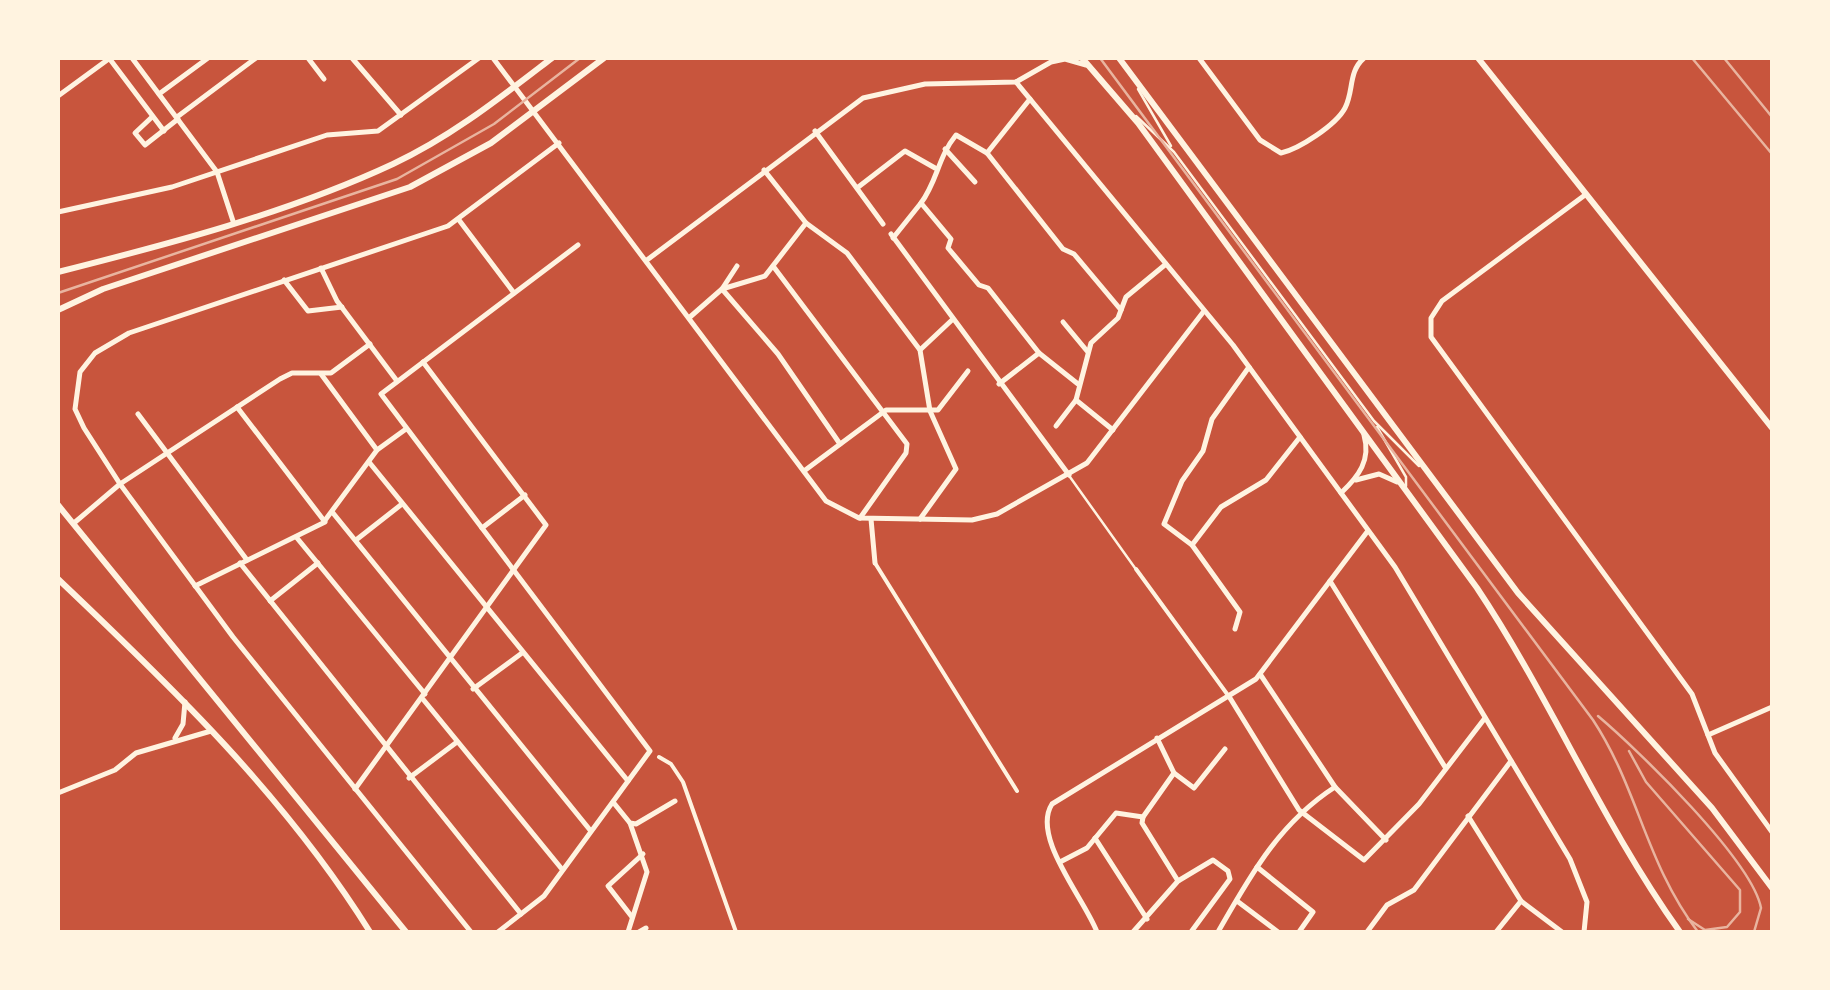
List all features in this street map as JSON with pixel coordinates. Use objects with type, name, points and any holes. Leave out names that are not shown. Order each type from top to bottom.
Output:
[{"type":"main road","points":[[58,272],[233,221],[391,165],[458,128],[552,58]]},
{"type":"main road","points":[[58,310],[102,288],[410,186],[468,158],[604,58]]},
{"type":"main road","points":[[1082,58],[1122,103],[1500,622],[1621,842],[1680,932]]},
{"type":"main road","points":[[1120,58],[1539,620],[1712,808],[1772,888]]},
{"type":"main road","points":[[1478,58],[1772,428]]},
{"type":"main road","points":[[58,505],[406,932]]},
{"type":"main road","points":[[58,579],[214,731],[306,841],[370,932]]},
{"type":"street","points":[[58,96],[110,58],[164,131]]},
{"type":"street","points":[[132,58],[217,172],[233,221]]},
{"type":"street","points":[[160,94],[208,58]]},
{"type":"street","points":[[152,116],[135,133],[145,146],[256,58]]},
{"type":"street","points":[[308,58],[324,78]]},
{"type":"street","points":[[352,58],[401,116]]},
{"type":"street","points":[[58,212],[217,172],[327,136],[378,131],[479,58]]},
{"type":"street","points":[[493,58],[830,505],[860,518],[991,517],[1069,476],[1086,463],[1204,311]]},
{"type":"street","points":[[1199,58],[1260,140],[1281,153],[1296,148],[1342,112],[1354,69],[1364,58]]},
{"type":"street","points":[[647,260],[847,106],[880,91],[925,84],[1016,82],[1052,60],[1077,60],[1096,72]]},
{"type":"street","points":[[1016,82],[1249,367],[1431,622],[1583,884],[1587,902],[1584,932]]},
{"type":"street","points":[[986,153],[1030,99]]},
{"type":"street","points":[[815,131],[1069,476]]},
{"type":"street","points":[[892,236],[922,201],[945,149],[959,134],[986,153],[1121,310]]},
{"type":"street","points":[[471,932],[195,586],[120,484],[76,409],[75,383],[91,356],[129,333],[460,220],[559,144]]},
{"type":"street","points":[[945,149],[975,182]]},
{"type":"street","points":[[857,188],[907,150],[935,168]]},
{"type":"street","points":[[764,170],[806,224],[847,253],[920,350],[930,412],[956,469],[920,519]]},
{"type":"street","points":[[1586,194],[1442,301],[1433,312],[1430,330],[1460,381],[1692,694],[1720,761],[1772,832]]},
{"type":"street","points":[[922,201],[952,240],[948,248],[979,284],[988,288],[1039,353],[1078,384]]},
{"type":"street","points":[[460,220],[514,294]]},
{"type":"street","points":[[722,289],[765,276],[806,224]]},
{"type":"street","points":[[498,932],[544,896],[560,868],[650,751],[381,394],[578,245]]},
{"type":"street","points":[[1056,426],[1076,400],[1087,352],[1121,310],[1126,297],[1166,264]]},
{"type":"street","points":[[690,318],[722,289],[737,266]]},
{"type":"street","points":[[773,266],[906,442],[906,453],[860,518]]},
{"type":"street","points":[[322,268],[342,307],[397,382]]},
{"type":"street","points":[[284,280],[308,311],[342,307]]},
{"type":"street","points":[[722,289],[778,354],[840,444]]},
{"type":"street","points":[[920,350],[953,319]]},
{"type":"street","points":[[1063,322],[1087,352]]},
{"type":"street","points":[[74,523],[120,484],[289,374],[331,373],[370,344]]},
{"type":"street","points":[[1000,384],[1039,353]]},
{"type":"street","points":[[356,789],[545,528],[525,495],[423,362]]},
{"type":"street","points":[[1234,630],[1241,620],[1240,612],[1192,545],[1164,524],[1182,481],[1204,451],[1212,420],[1249,367]]},
{"type":"street","points":[[804,471],[882,412],[894,408],[930,412],[940,408],[968,372]]},
{"type":"street","points":[[321,374],[377,450]]},
{"type":"street","points":[[1076,400],[1113,430]]},
{"type":"street","points":[[237,407],[325,522]]},
{"type":"street","points":[[138,414],[248,560]]},
{"type":"street","points":[[195,586],[325,522],[377,450],[406,429]]},
{"type":"street","points":[[1341,493],[1353,481],[1366,457],[1363,432]]},
{"type":"street","points":[[1192,545],[1221,507],[1266,480],[1300,437]]},
{"type":"street","points":[[369,462],[628,781]]},
{"type":"street","points":[[1353,481],[1380,474],[1406,490]]},
{"type":"street","points":[[482,528],[525,495]]},
{"type":"street","points":[[356,540],[402,504]]},
{"type":"street","points":[[333,513],[590,830]]},
{"type":"street","points":[[872,519],[875,563],[1018,791]]},
{"type":"street","points":[[1097,932],[1046,832],[1048,810],[1063,794],[1230,698],[1260,674],[1368,531]]},
{"type":"street","points":[[296,536],[560,868]]},
{"type":"street","points":[[240,563],[385,750],[521,914]]},
{"type":"street","points":[[270,602],[318,563]]},
{"type":"street","points":[[1136,569],[1230,698],[1299,810],[1364,860],[1386,840],[1486,717]]},
{"type":"street","points":[[1330,582],[1445,767]]},
{"type":"street","points":[[473,690],[522,652]]},
{"type":"street","points":[[1260,674],[1335,787],[1386,840]]},
{"type":"street","points":[[168,742],[182,728],[186,701]]},
{"type":"street","points":[[1708,735],[1770,709],[1772,718]]},
{"type":"street","points":[[58,792],[101,777],[136,753],[214,731]]},
{"type":"street","points":[[1157,738],[1174,774],[1196,788],[1226,749]]},
{"type":"street","points":[[409,778],[457,742]]},
{"type":"street","points":[[659,757],[671,764],[683,782],[736,932]]},
{"type":"street","points":[[1366,932],[1387,905],[1414,890],[1512,760]]},
{"type":"street","points":[[1174,774],[1142,823],[1178,881]]},
{"type":"street","points":[[1218,932],[1257,867],[1299,810],[1335,787]]},
{"type":"street","points":[[630,823],[644,822],[675,801]]},
{"type":"street","points":[[613,802],[630,823],[647,874],[628,932]]},
{"type":"street","points":[[1060,862],[1094,838],[1116,813],[1143,817]]},
{"type":"street","points":[[1468,816],[1520,901],[1562,932]]},
{"type":"street","points":[[1094,838],[1147,919]]},
{"type":"street","points":[[632,917],[608,886],[643,854]]},
{"type":"street","points":[[1133,932],[1178,881],[1213,860],[1230,874],[1194,931]]},
{"type":"street","points":[[1257,867],[1313,912],[1299,932]]},
{"type":"street","points":[[1236,900],[1278,932]]},
{"type":"street","points":[[1496,932],[1520,901]]},
{"type":"street","points":[[639,932],[646,928]]},
{"type":"lane","points":[[1136,79],[1174,152],[1374,421],[1406,477],[1406,490]]},
{"type":"lane","points":[[1122,103],[1174,152]]},
{"type":"lane","points":[[1374,421],[1428,473]]},
{"type":"lane","points":[[1069,476],[1136,569]]},
{"type":"tram line","points":[[58,293],[397,179],[494,124],[580,58]]},
{"type":"tram line","points":[[1100,58],[1593,720],[1609,746],[1666,879],[1698,932]]},
{"type":"tram line","points":[[1598,716],[1665,779],[1737,863],[1761,908],[1754,932]]},
{"type":"tram line","points":[[1629,751],[1646,782],[1740,890],[1740,912],[1727,927],[1705,930],[1688,919]]},
{"type":"railway","points":[[1692,58],[1772,154]]},
{"type":"railway","points":[[1724,58],[1772,117]]}]
